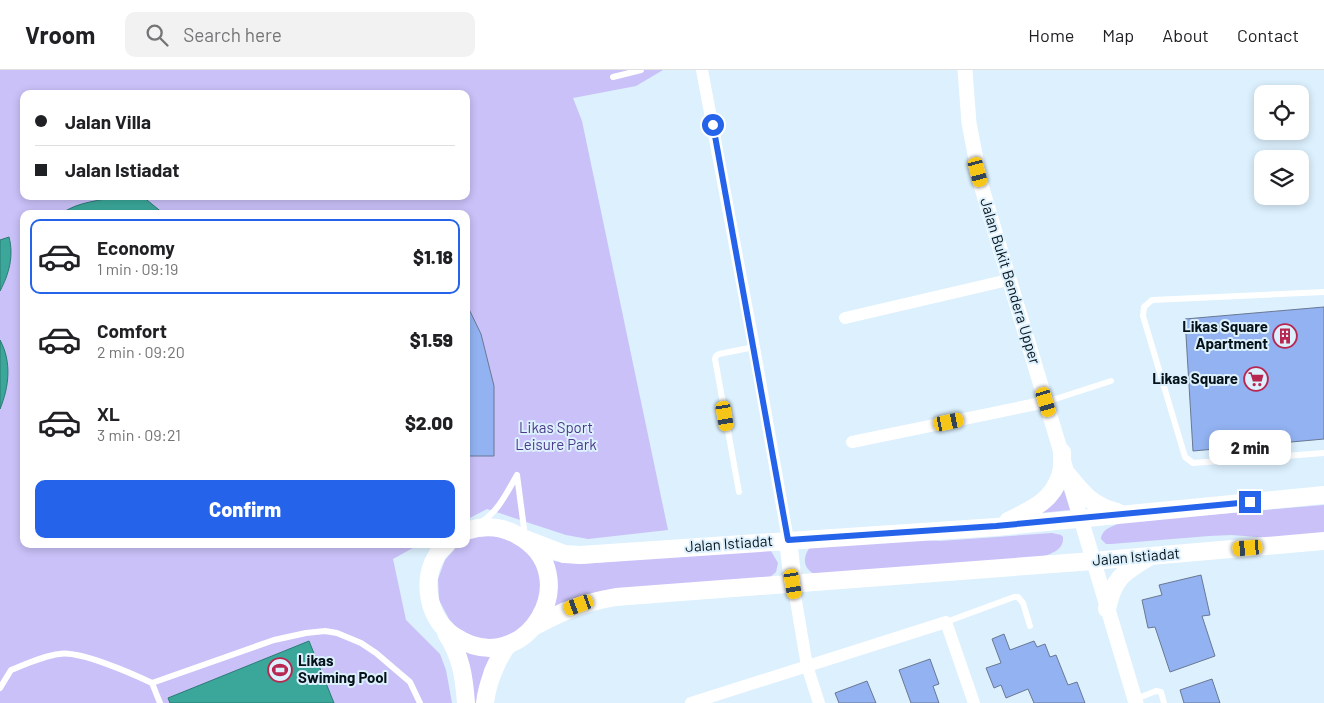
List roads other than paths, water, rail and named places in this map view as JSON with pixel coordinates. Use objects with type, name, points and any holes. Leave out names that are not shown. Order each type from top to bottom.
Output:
[{"type":"main road","points":[[996,526],[1039,506],[1045,501],[1052,493],[1061,475],[1062,452]]},
{"type":"main road","points":[[1068,475],[1083,494],[1102,508],[1122,514]]},
{"type":"main road","name":"Jalan Istiadat","points":[[470,529],[488,526],[508,529],[526,539],[564,554],[580,555],[996,526],[1324,495]]},
{"type":"main road","points":[[434,614],[447,632],[465,643],[486,648],[508,645],[518,641],[535,626],[545,610],[549,590],[547,571],[539,553],[526,539]]},
{"type":"main road","points":[[788,540],[793,584]]},
{"type":"main road","name":"Jalan Istiadat","points":[[535,626],[563,611],[616,597],[1093,561],[1324,541]]},
{"type":"main road","points":[[443,548],[437,555],[429,574],[428,594],[434,614],[456,648],[461,664],[466,703]]},
{"type":"main road","points":[[1107,609],[1111,590],[1119,579],[1152,556]]},
{"type":"main road","points":[[485,703],[486,689],[503,651],[508,645]]},
{"type":"street","points":[[702,70],[788,540]]},
{"type":"street","name":"Jalan Bukit Bendera Upper","points":[[965,70],[969,123],[978,172],[1008,280],[1062,452],[1135,701]]},
{"type":"street","points":[[845,318],[1008,280]]},
{"type":"street","points":[[852,442],[1046,402]]},
{"type":"street","points":[[793,584],[807,666],[819,703]]},
{"type":"street","points":[[691,703],[946,622],[974,703]]},
{"type":"lane","points":[[613,77],[640,70]]},
{"type":"lane","points":[[1324,292],[1152,300],[1144,307],[1142,316],[1185,456],[1193,463],[1324,453]]},
{"type":"lane","points":[[739,492],[715,359],[719,354],[754,347]]},
{"type":"lane","points":[[1046,402],[1112,381]]},
{"type":"lane","points":[[470,528],[490,517],[517,476],[526,539]]},
{"type":"lane","points":[[946,622],[1018,597],[1023,603],[1030,626]]},
{"type":"lane","points":[[0,688],[11,670],[61,653],[82,657],[120,669],[152,683],[274,640],[326,631],[337,633],[353,640],[376,653],[410,682],[420,703]]},
{"type":"lane","points":[[152,683],[160,703]]},
{"type":"lane","points":[[1135,701],[1156,691],[1161,692],[1164,703]]},
{"type":"place","name":"Likas Square Apartment","points":[[1285,336]]},
{"type":"place","name":"Likas Square","points":[[1256,379]]},
{"type":"place","name":"Likas Swiming Pool","points":[[280,670]]},
{"type":"park label","name":"Likas Sport Leisure Park","points":[[556,436]]}]
